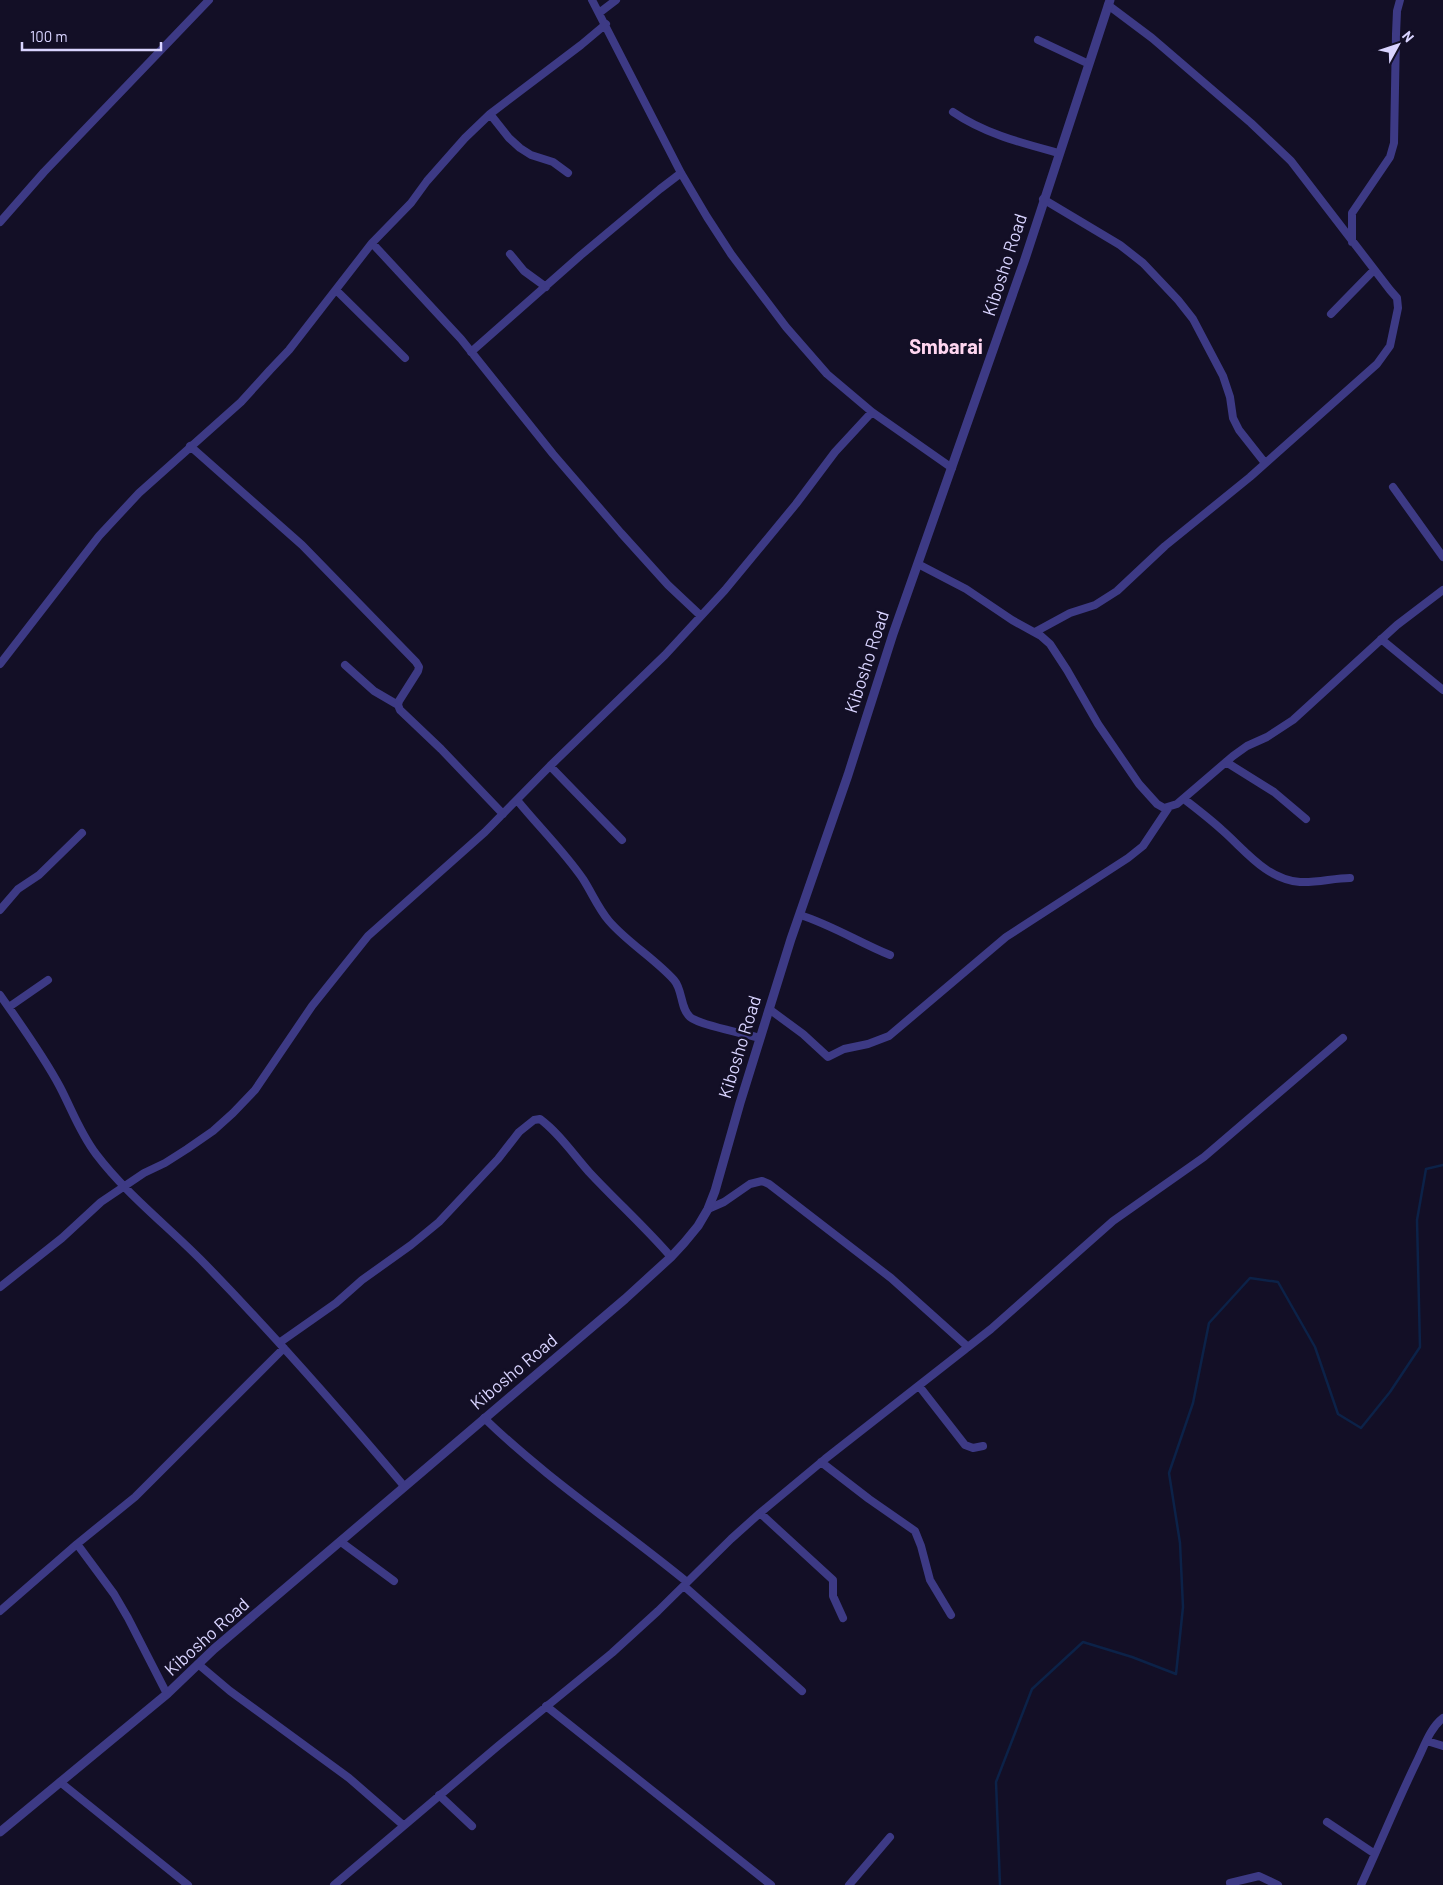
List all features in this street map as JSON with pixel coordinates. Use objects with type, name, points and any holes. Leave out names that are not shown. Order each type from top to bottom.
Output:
[{"type":"street","points":[[0,222],[44,172],[209,0]]},
{"type":"street","points":[[592,0],[681,173],[731,254],[786,327],[826,374],[872,412],[952,468]]},
{"type":"street","points":[[599,13],[616,0]]},
{"type":"street","points":[[1352,242],[1352,213],[1390,157],[1394,144],[1396,34],[1397,11],[1400,0]]},
{"type":"street","points":[[1035,632],[1070,613],[1095,605],[1110,597],[1165,546],[1266,464],[1377,364],[1390,346],[1398,308],[1397,298],[1352,242],[1302,174],[1251,123],[1109,2]]},
{"type":"street","name":"Kibosho Road","points":[[0,1832],[167,1694],[198,1664],[671,1257],[698,1226],[708,1208],[725,1158],[769,1009],[848,775],[893,634],[1022,269],[1043,199],[1109,2]]},
{"type":"street","points":[[0,664],[99,536],[139,493],[241,402],[289,350],[372,244],[411,203],[446,158],[490,114],[606,24]]},
{"type":"street","points":[[1038,40],[1089,64]]},
{"type":"street","points":[[953,112],[989,133],[1059,153]]},
{"type":"street","points":[[490,114],[509,138],[520,148],[531,155],[553,162],[568,173]]},
{"type":"street","points":[[471,352],[580,255],[681,173]]},
{"type":"street","points":[[1043,199],[1100,232],[1136,257],[1178,300],[1193,319],[1223,376],[1230,397],[1233,418],[1239,430],[1266,464]]},
{"type":"street","points":[[372,244],[471,352],[590,498],[668,586],[701,616]]},
{"type":"street","points":[[510,254],[524,271],[546,287]]},
{"type":"street","points":[[1331,314],[1374,270]]},
{"type":"street","points":[[336,290],[405,358]]},
{"type":"street","points":[[0,1287],[102,1202],[124,1186],[187,1149],[213,1131],[233,1113],[255,1090],[312,1006],[368,936],[485,832],[665,655],[725,590],[796,504],[835,452],[872,412]]},
{"type":"street","points":[[190,446],[302,545],[416,662],[419,667],[418,671],[398,705]]},
{"type":"street","points":[[1393,487],[1443,557]]},
{"type":"street","points":[[918,564],[966,589],[1012,620],[1041,636],[1054,650],[1098,724],[1139,784],[1157,804],[1164,808],[1177,804],[1184,799],[1247,746],[1267,737],[1293,720],[1397,625],[1443,590]]},
{"type":"street","points":[[1381,639],[1443,690]]},
{"type":"street","points":[[345,665],[374,691],[398,705],[404,715],[441,749],[503,814]]},
{"type":"street","points":[[1226,762],[1274,792],[1306,819]]},
{"type":"street","points":[[550,766],[622,840]]},
{"type":"street","points":[[1184,799],[1221,829],[1254,861],[1282,878],[1300,882],[1350,878]]},
{"type":"street","points":[[517,800],[562,851],[584,880],[597,906],[610,922],[626,939],[679,986],[690,1017],[704,1024],[760,1038]]},
{"type":"street","points":[[769,1009],[803,1034],[828,1057],[844,1048],[877,1042],[889,1036],[1006,937],[1128,858],[1143,846],[1169,807]]},
{"type":"street","points":[[0,910],[18,889],[39,875],[82,833]]},
{"type":"street","points":[[800,915],[890,955]]},
{"type":"street","points":[[9,1007],[48,980]]},
{"type":"street","points":[[0,996],[50,1069],[87,1142],[124,1186],[196,1254],[282,1345],[404,1486]]},
{"type":"street","points":[[334,1885],[403,1825],[612,1653],[686,1584],[731,1538],[760,1513],[821,1462],[1025,1300],[1113,1221],[1204,1157],[1343,1038]]},
{"type":"street","points":[[0,1611],[76,1544],[135,1497],[282,1345],[362,1280],[411,1245],[439,1222],[498,1159],[519,1132],[534,1120],[540,1119],[554,1131],[590,1172],[642,1224],[671,1257]]},
{"type":"street","points":[[708,1208],[724,1202],[750,1184],[762,1182],[769,1184],[891,1278],[968,1347]]},
{"type":"street","points":[[919,1386],[965,1445],[973,1448],[983,1446]]},
{"type":"street","points":[[484,1418],[540,1468],[630,1536],[686,1584],[802,1691]]},
{"type":"street","points":[[821,1462],[915,1531],[930,1580],[951,1615]]},
{"type":"street","points":[[760,1513],[833,1580],[833,1596],[843,1618]]},
{"type":"street","points":[[341,1542],[394,1581]]},
{"type":"street","points":[[76,1544],[114,1594],[167,1694]]},
{"type":"street","points":[[198,1664],[230,1691],[348,1778],[403,1825]]},
{"type":"street","points":[[546,1706],[771,1885]]},
{"type":"street","points":[[1361,1885],[1427,1740],[1434,1727],[1443,1718]]},
{"type":"street","points":[[1427,1740],[1443,1746]]},
{"type":"street","points":[[60,1782],[188,1885]]},
{"type":"street","points":[[439,1795],[472,1826]]},
{"type":"street","points":[[1327,1822],[1375,1854]]},
{"type":"street","points":[[849,1885],[866,1868],[890,1837]]},
{"type":"street","points":[[1230,1883],[1259,1876],[1278,1885]]},
{"type":"waterway","points":[[1000,1885],[996,1782],[1032,1689],[1083,1642],[1132,1657],[1176,1674],[1183,1607],[1180,1543],[1169,1473],[1193,1403],[1209,1323],[1250,1278],[1278,1282],[1315,1347],[1338,1414],[1361,1428],[1390,1392],[1420,1347],[1417,1220],[1426,1169],[1443,1165]]},
{"type":"district","name":"Smbarai","points":[[946,347]]}]
